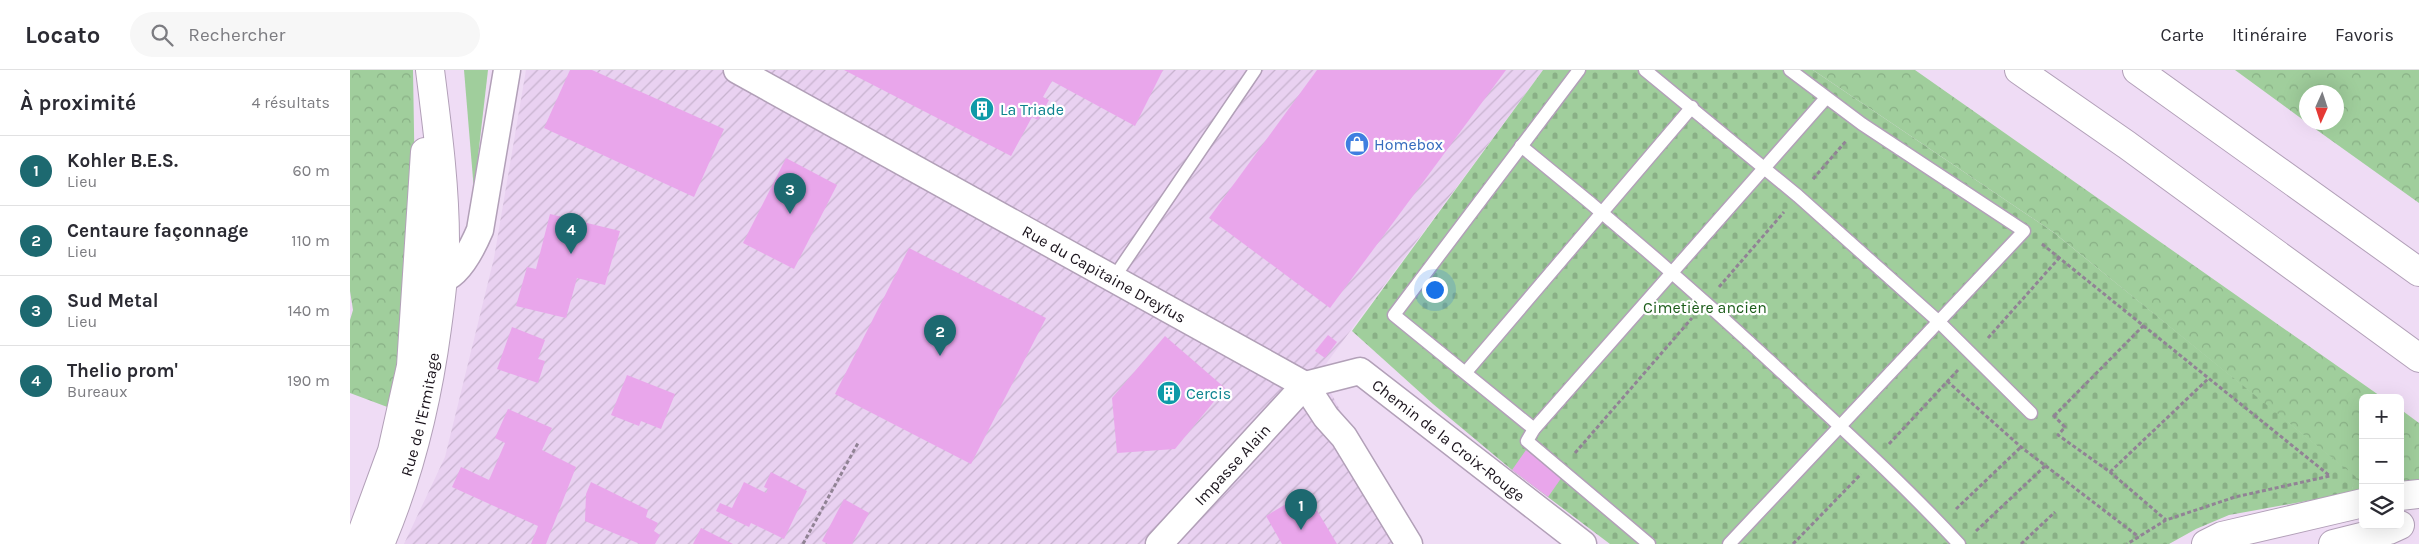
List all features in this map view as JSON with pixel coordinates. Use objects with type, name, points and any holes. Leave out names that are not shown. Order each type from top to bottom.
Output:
[{"type":"main road","name":"Rue de l'Ermitage","points":[[358,544],[382,483],[401,415],[431,280],[445,240],[440,152],[429,70]]},
{"type":"main road","points":[[2019,70],[2127,145],[2419,358]]},
{"type":"main road","points":[[2137,70],[2419,272]]},
{"type":"main road","name":"Rue de l'Ermitage","points":[[380,544],[400,495],[417,439],[434,356],[431,280]]},
{"type":"main road","points":[[2404,496],[2419,494]]},
{"type":"main road","points":[[2206,544],[2222,536],[2359,504]]},
{"type":"main road","points":[[2404,523],[2419,516]]},
{"type":"main road","points":[[2333,544],[2391,529]]},
{"type":"street","points":[[431,280],[452,274],[473,248],[480,230],[507,70]]},
{"type":"street","name":"Rue du Capitaine Dreyfus","points":[[737,70],[1305,385],[1326,417],[1344,437],[1409,544]]},
{"type":"street","name":"Chemin de la Croix-Rouge","points":[[1305,385],[1360,371],[1583,544]]},
{"type":"street","name":"Impasse Alain","points":[[1159,544],[1305,385]]},
{"type":"lane","points":[[1113,279],[1255,70]]},
{"type":"lane","points":[[1534,428],[1394,315],[1579,70]]},
{"type":"lane","points":[[1645,70],[1766,167],[1938,321],[2031,413]]},
{"type":"lane","points":[[1728,544],[2024,231],[1826,98],[1790,70]]},
{"type":"lane","points":[[1648,544],[1527,441],[1534,428],[1826,98]]},
{"type":"lane","points":[[1466,372],[1692,107]]},
{"type":"lane","points":[[1521,146],[1603,211],[1673,272],[1840,426],[1940,524],[1964,541]]},
{"type":"path","points":[[2024,231],[2060,257],[2330,476],[2235,497],[2166,520],[2126,544]]},
{"type":"path","points":[[1794,544],[1972,355],[2060,257]]},
{"type":"path","points":[[2054,416],[2144,325]]},
{"type":"path","points":[[2110,472],[2209,378]]},
{"type":"path","points":[[1947,380],[2021,447],[2139,536]]},
{"type":"path","points":[[2031,413],[2042,405],[2065,427],[2058,435],[2110,472],[2166,520]]},
{"type":"path","points":[[803,544],[858,443]]},
{"type":"path","points":[[1940,524],[2021,447]]},
{"type":"path","points":[[1964,541],[2045,466]]},
{"type":"path","points":[[2021,544],[2055,512]]},
{"type":"shaded area","points":[[526,70],[1543,70],[1320,372],[1359,446],[1417,544],[404,544],[445,457],[494,258]]},
{"type":"green space","points":[[350,70],[413,70],[416,251],[390,408],[350,393],[350,320],[353,310],[350,291]]},
{"type":"green space","points":[[464,70],[488,70],[474,191]]},
{"type":"green space","name":"Cimetière ancien","points":[[1543,70],[1813,70],[2053,232],[2356,477],[2351,493],[2229,515],[2196,529],[2169,544],[1610,544],[1512,470],[1433,404],[1352,331]]},
{"type":"green space","points":[[1813,70],[1915,70],[2377,394],[2359,394],[2359,492],[2351,493],[2355,477],[2053,232]]},
{"type":"green space","points":[[2235,70],[2419,70],[2419,203],[2317,130],[2344,130],[2344,85],[2299,85],[2299,117]]},
{"type":"green space","points":[[2404,412],[2419,423],[2419,482],[2404,484]]},
{"type":"building","points":[[570,70],[592,70],[724,129],[694,197],[544,128]]},
{"type":"building","name":"La Triade","points":[[844,70],[1163,70],[1135,126],[1052,81],[1043,97],[1049,100],[1038,120],[1032,117],[1011,156]]},
{"type":"building","name":"Homebox","points":[[1317,70],[1506,70],[1330,308],[1209,218]]},
{"type":"building","points":[[786,158],[837,185],[794,269],[743,243]]},
{"type":"building","points":[[550,214],[620,231],[605,285],[577,278],[566,318],[516,306],[527,267],[536,269]]},
{"type":"building","points":[[909,248],[1046,318],[971,464],[835,394]]},
{"type":"building","points":[[512,327],[545,340],[538,359],[545,361],[538,383],[497,369]]},
{"type":"building","points":[[1328,335],[1337,342],[1325,358],[1315,351]]},
{"type":"building","name":"Cercis","points":[[1165,336],[1225,388],[1175,449],[1117,453],[1112,398]]},
{"type":"building","points":[[627,375],[675,394],[661,429],[641,421],[639,426],[611,415]]},
{"type":"building","points":[[508,409],[552,428],[542,450],[576,467],[546,544],[531,544],[538,526],[452,487],[461,467],[489,480],[505,443],[495,438]]},
{"type":"building","points":[[1526,450],[1562,477],[1548,497],[1512,470]]},
{"type":"building","points":[[771,472],[807,491],[784,539],[751,523],[749,527],[716,511],[720,503],[732,508],[744,482],[766,493],[768,489],[764,487]]},
{"type":"building","points":[[591,482],[648,510],[646,517],[658,523],[654,531],[660,535],[655,544],[640,544],[585,521],[586,494]]},
{"type":"building","points":[[1306,492],[1337,544],[1282,544],[1266,516]]},
{"type":"building","points":[[844,499],[869,513],[852,544],[828,544],[822,541]]},
{"type":"building","points":[[701,528],[733,544],[693,544]]},
{"type":"place","name":"La Triade","points":[[982,109]]},
{"type":"place","name":"Homebox","points":[[1357,144]]},
{"type":"place","name":"Sud Metal","points":[[790,214]]},
{"type":"place","name":"Thelio prom'","points":[[571,254]]},
{"type":"place","name":"Centaure façonnage","points":[[940,356]]},
{"type":"place","name":"Cercis","points":[[1169,393]]},
{"type":"place","name":"Kohler B.E.S.","points":[[1301,530]]}]
